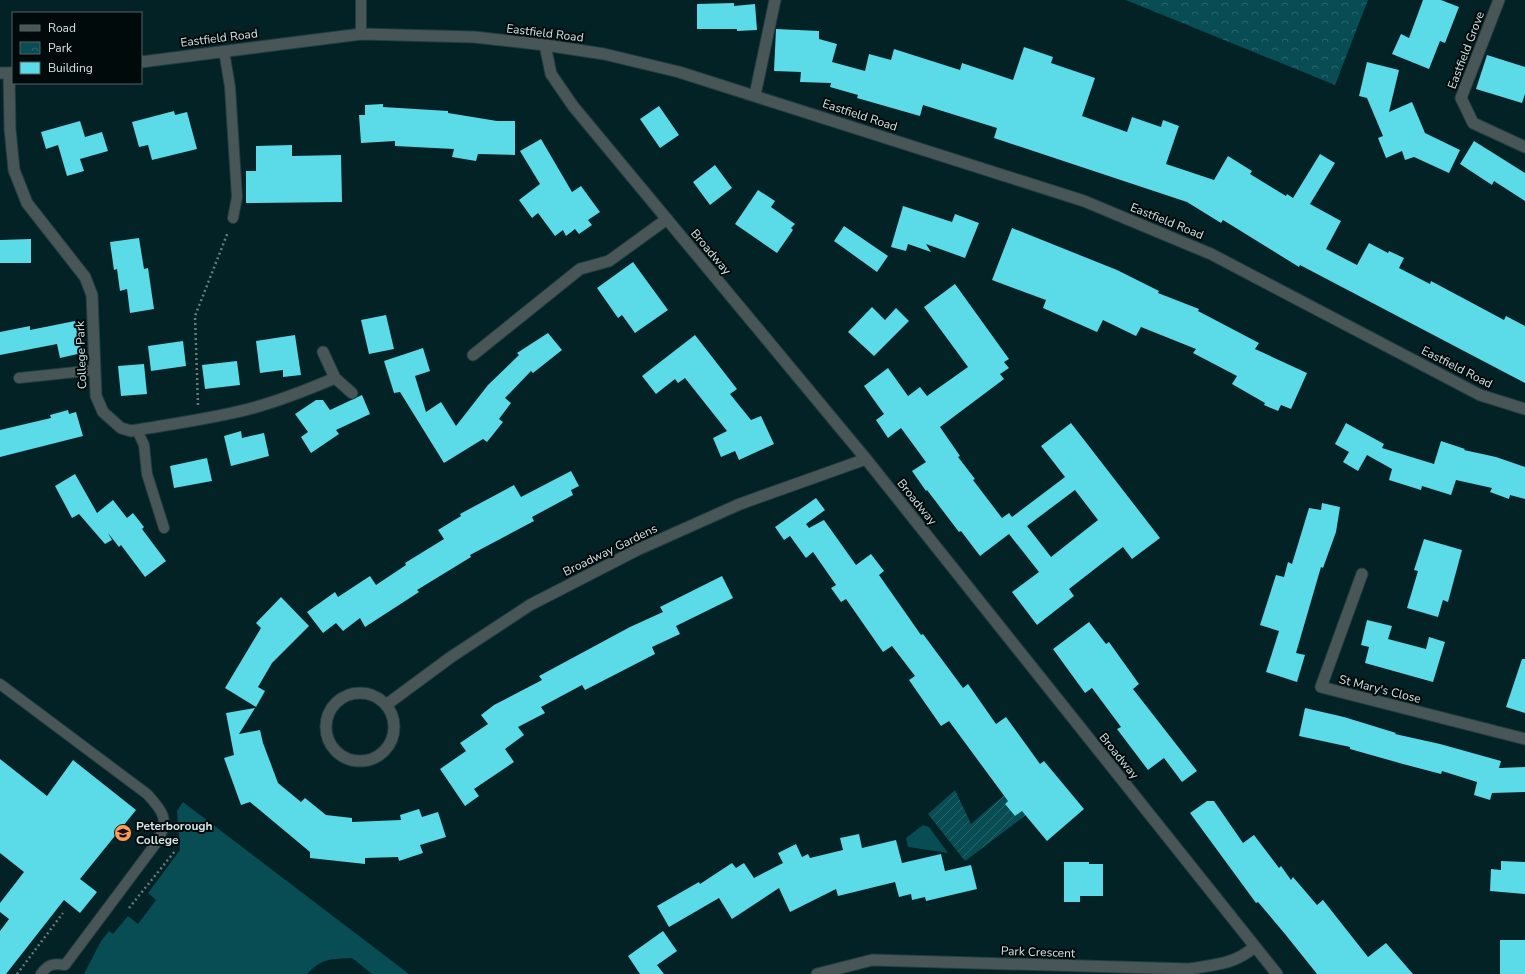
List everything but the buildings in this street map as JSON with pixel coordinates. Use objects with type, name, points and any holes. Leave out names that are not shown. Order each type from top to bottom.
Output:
[{"type":"street","points":[[755,95],[775,0]]},
{"type":"street","name":"Eastfield Grove","points":[[1499,0],[1461,98],[1473,123],[1525,147]]},
{"type":"street","name":"Eastfield Road","points":[[142,62],[361,34],[474,37],[545,45],[604,54],[679,72],[1084,201],[1211,254],[1480,395],[1525,409]]},
{"type":"street","name":"Broadway","points":[[545,45],[551,74],[569,100],[866,459],[1277,974]]},
{"type":"street","name":"College Park","points":[[7,73],[14,170],[27,203],[85,277],[92,295],[96,396],[103,412],[121,428],[132,431],[199,420],[275,401],[335,378]]},
{"type":"street","points":[[473,355],[580,269],[609,261],[667,219]]},
{"type":"street","points":[[323,352],[335,378],[352,393]]},
{"type":"street","name":"Broadway Gardens","points":[[386,705],[450,657],[530,605],[637,550],[740,504],[866,459]]},
{"type":"street","name":"St Mary's Close","points":[[1362,574],[1321,687],[1525,739]]},
{"type":"street","points":[[356,693],[367,693],[378,698],[386,705],[392,715],[394,726],[393,738],[387,748],[378,756],[368,761],[356,761],[345,758],[335,751],[329,742],[326,726],[330,710],[337,702],[346,696],[356,693]]},
{"type":"street","name":"Park Crescent","points":[[817,974],[872,960],[1189,969],[1218,964],[1245,956],[1254,947]]},
{"type":"lane","points":[[361,0],[361,34]]},
{"type":"lane","points":[[224,51],[230,87],[237,197],[233,218]]},
{"type":"lane","points":[[19,378],[96,370]]},
{"type":"lane","points":[[137,430],[144,445],[147,474],[164,528]]},
{"type":"lane","points":[[0,684],[147,794],[159,807],[164,818],[164,830],[157,842],[67,970],[55,963],[46,967],[41,974]]},
{"type":"path","points":[[199,420],[195,316],[233,218]]},
{"type":"path","points":[[128,910],[175,851]]},
{"type":"path","points":[[17,974],[63,912]]},
{"type":"green space","points":[[1126,0],[1368,0],[1335,85]]},
{"type":"green space","points":[[1025,777],[1030,783],[1005,804],[1015,816],[1028,806],[1026,815],[965,861],[928,814],[955,790],[971,824]]},
{"type":"green space","points":[[183,802],[409,974],[372,974],[352,958],[327,960],[317,965],[307,974],[84,974],[101,941],[109,931],[113,934],[128,916],[138,924],[156,900],[148,893],[180,850],[177,811]]},
{"type":"green space","points":[[923,825],[929,827],[948,853],[908,847],[906,838]]},
{"type":"place","name":"Peterborough College","points":[[123,833]]}]
